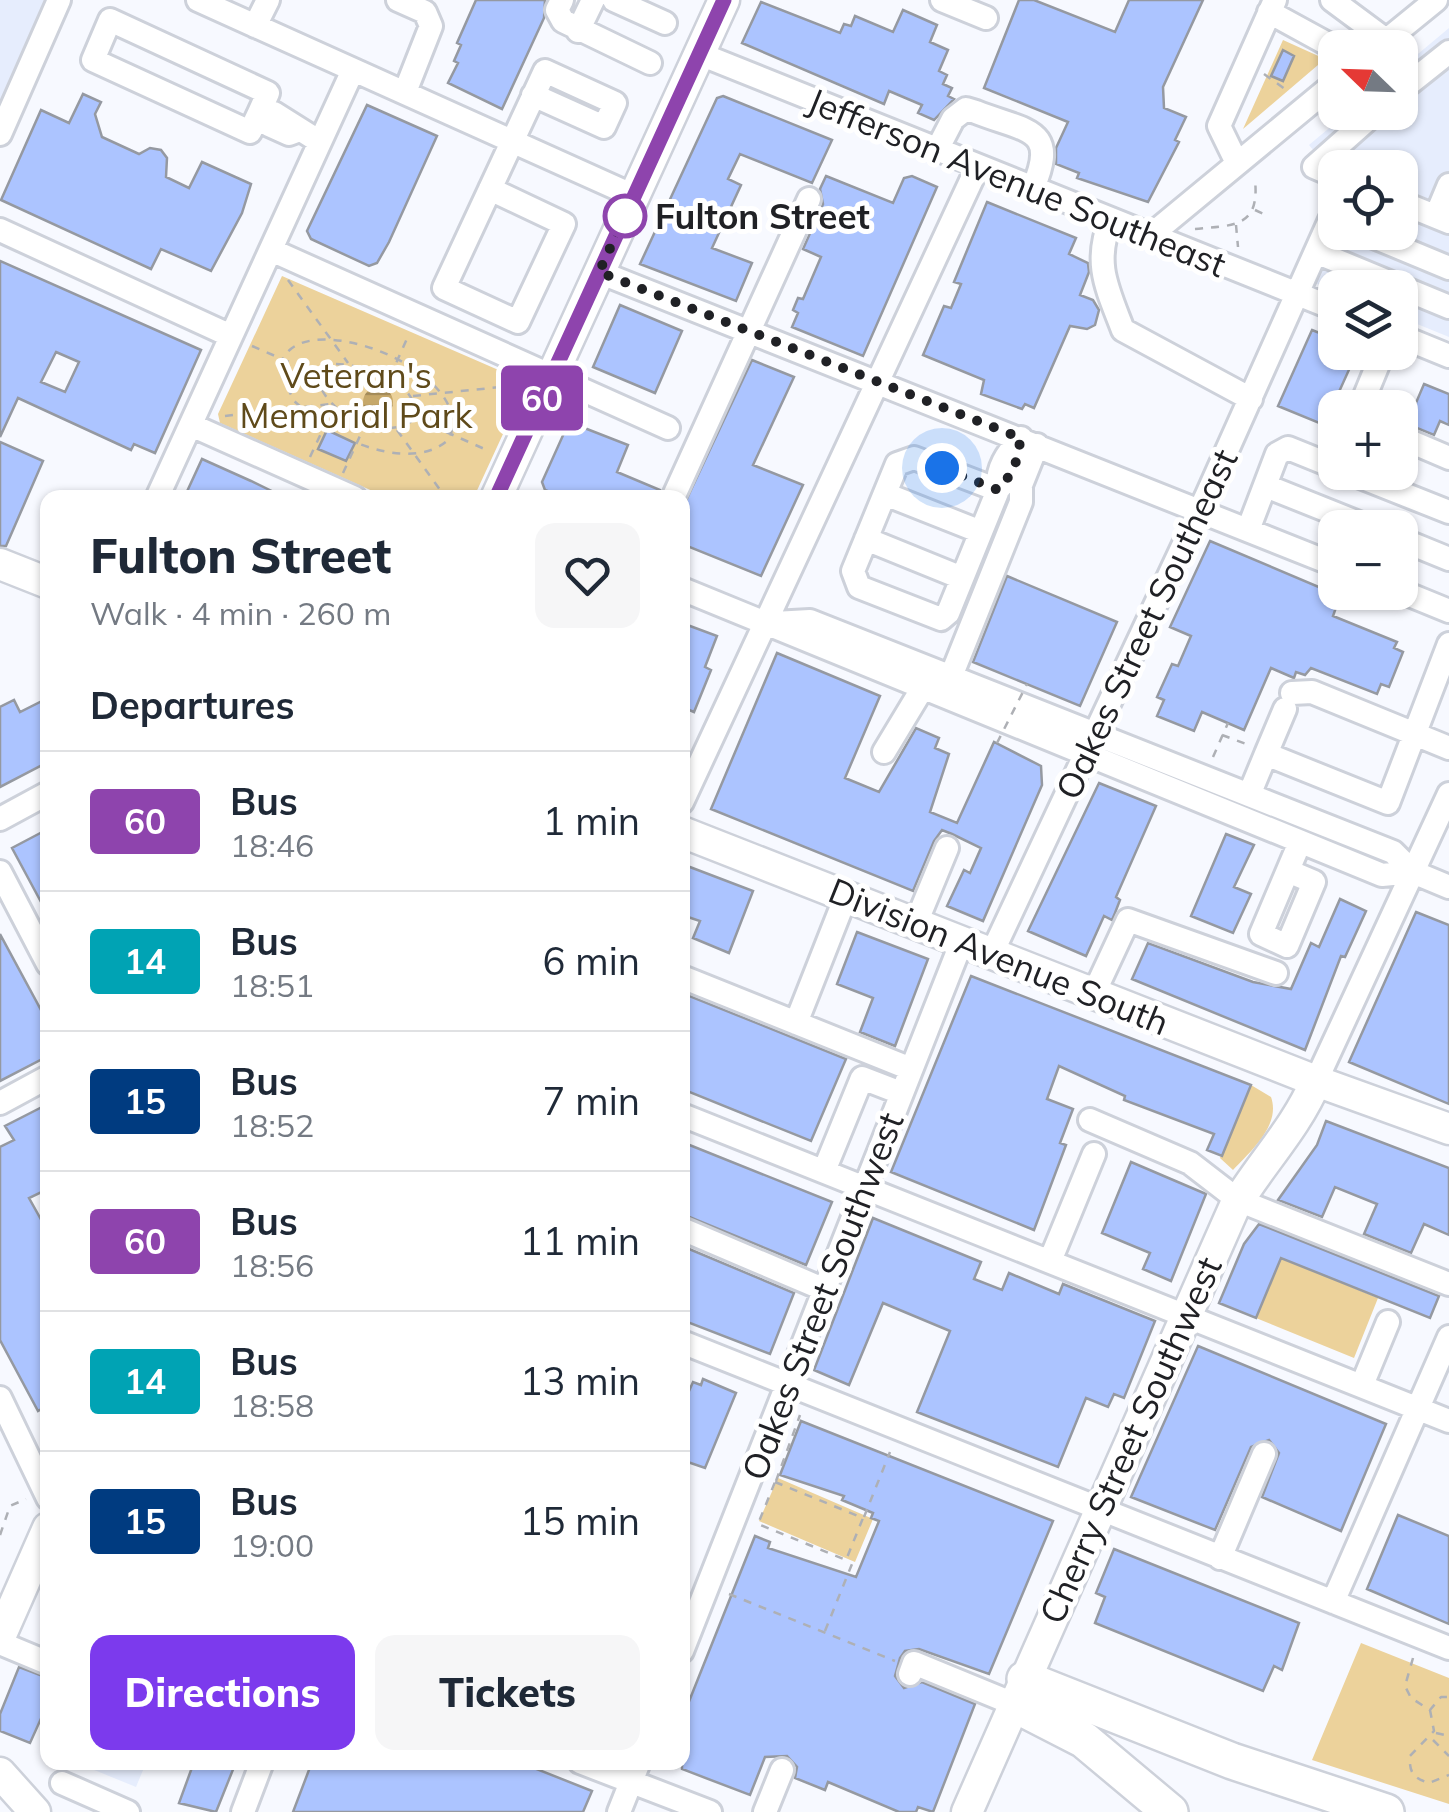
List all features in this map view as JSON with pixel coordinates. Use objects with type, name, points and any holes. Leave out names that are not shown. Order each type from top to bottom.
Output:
[{"type":"highway","points":[[1020,1692],[1170,1812]]},
{"type":"highway","points":[[1020,1692],[1386,1812]]},
{"type":"main road","points":[[499,490],[536,381],[599,272],[724,0]]},
{"type":"main road","points":[[0,564],[40,580]]},
{"type":"main road","name":"Division Avenue South","points":[[690,835],[1316,1082],[1449,1142]]},
{"type":"main road","name":"Division Avenue South","points":[[1316,1082],[1449,1128]]},
{"type":"main road","name":"Cherry Street Southwest","points":[[967,1812],[1238,1200],[1290,1132],[1316,1082]]},
{"type":"main road","points":[[0,1640],[40,1547]]},
{"type":"main road","points":[[0,1772],[33,1810]]},
{"type":"main road","points":[[0,1798],[33,1810]]},
{"type":"street","points":[[0,134],[9,88],[59,0]]},
{"type":"street","points":[[198,0],[634,196]]},
{"type":"street","points":[[255,26],[268,0]]},
{"type":"street","points":[[398,0],[424,12],[431,26],[405,92]]},
{"type":"street","points":[[562,0],[557,10],[563,22],[650,62]]},
{"type":"street","points":[[578,32],[593,0]]},
{"type":"street","points":[[614,0],[665,23]]},
{"type":"street","points":[[942,0],[986,18]]},
{"type":"street","points":[[1332,0],[1366,30]]},
{"type":"street","points":[[1399,30],[1434,0]]},
{"type":"street","points":[[1238,163],[1219,126],[1272,6],[1318,37]]},
{"type":"street","points":[[262,115],[268,93],[110,20],[92,60],[250,132],[262,115],[274,113],[294,122],[296,130],[320,142]]},
{"type":"street","points":[[1418,77],[1449,52]]},
{"type":"street","name":"Jefferson Avenue Southeast","points":[[700,54],[1318,303]]},
{"type":"street","points":[[162,490],[191,425],[242,341],[271,250],[353,70]]},
{"type":"street","points":[[490,189],[564,224],[518,322],[444,288],[533,95]]},
{"type":"street","points":[[1151,235],[1318,97]]},
{"type":"street","points":[[937,150],[953,119],[966,109],[976,112],[1038,137],[1044,146],[1045,160],[1033,188]]},
{"type":"street","points":[[1333,150],[1356,130]]},
{"type":"street","points":[[690,785],[978,166]]},
{"type":"street","points":[[1418,209],[1443,219],[1449,186]]},
{"type":"street","points":[[677,490],[809,198]]},
{"type":"street","points":[[1110,219],[1099,248],[1106,284],[1124,330],[1252,399]]},
{"type":"street","points":[[0,230],[242,341]]},
{"type":"street","name":"Oakes Street Southeast","points":[[992,953],[1252,399],[1318,248]]},
{"type":"street","points":[[271,250],[536,381],[668,428]]},
{"type":"street","points":[[1406,250],[1449,268]]},
{"type":"street","points":[[1316,252],[1449,306]]},
{"type":"street","points":[[599,272],[1318,558]]},
{"type":"street","points":[[1418,343],[1449,356]]},
{"type":"street","points":[[191,425],[306,468],[343,490]]},
{"type":"street","points":[[998,490],[914,458],[897,464],[852,571],[859,587],[932,618],[948,614],[998,490],[997,478],[1007,452],[1029,442]]},
{"type":"street","points":[[884,752],[938,688],[1022,502],[1029,442]]},
{"type":"street","points":[[1418,445],[1449,458]]},
{"type":"street","points":[[1248,530],[1277,454],[1288,448],[1318,460]]},
{"type":"street","points":[[297,490],[306,468]]},
{"type":"street","points":[[1266,486],[1326,510]]},
{"type":"street","points":[[1393,490],[1449,512]]},
{"type":"street","points":[[884,494],[981,532]]},
{"type":"street","points":[[866,539],[962,578]]},
{"type":"street","points":[[1418,546],[1449,559]]},
{"type":"street","points":[[690,592],[938,688],[1084,756],[1382,875],[1413,872]]},
{"type":"street","points":[[1418,598],[1449,611]]},
{"type":"street","points":[[1267,752],[1388,803],[1449,644]]},
{"type":"street","points":[[938,688],[1094,734],[1393,852],[1413,872],[1449,888]]},
{"type":"street","points":[[1249,795],[1288,701],[1312,692],[1449,748]]},
{"type":"street","points":[[1316,1082],[1449,794]]},
{"type":"street","points":[[0,819],[40,797]]},
{"type":"street","points":[[1288,871],[1300,842]]},
{"type":"street","points":[[916,923],[947,848]]},
{"type":"street","points":[[0,872],[40,949]]},
{"type":"street","points":[[796,1023],[846,896]]},
{"type":"street","points":[[1094,993],[1128,920],[1276,972]]},
{"type":"street","name":"Oakes Street Southwest","points":[[690,1630],[962,941]]},
{"type":"street","points":[[690,980],[911,1069]]},
{"type":"street","points":[[824,1171],[862,1078],[901,1093]]},
{"type":"street","points":[[0,1102],[40,1081]]},
{"type":"street","points":[[690,1118],[1449,1421]]},
{"type":"street","points":[[1090,1120],[1190,1163],[1238,1200],[1449,1284]]},
{"type":"street","points":[[1050,1261],[1094,1154]]},
{"type":"street","points":[[690,1232],[805,1278],[823,1290]]},
{"type":"street","points":[[1362,1386],[1388,1322]]},
{"type":"street","points":[[1334,1602],[1449,1337]]},
{"type":"street","points":[[690,1345],[1449,1648]]},
{"type":"street","points":[[0,1398],[40,1473]]},
{"type":"street","points":[[1220,1558],[1264,1454]]},
{"type":"street","points":[[0,1640],[40,1659]]},
{"type":"street","points":[[911,1671],[914,1663],[1020,1692]]},
{"type":"street","points":[[243,1812],[259,1770]]},
{"type":"street","points":[[765,1812],[782,1770]]},
{"type":"street","points":[[619,1812],[634,1773],[710,1812]]},
{"type":"street","points":[[62,1783],[128,1812]]},
{"type":"path","points":[[1263,73],[1290,92]]},
{"type":"path","points":[[1193,230],[1236,225],[1253,210],[1256,180]]},
{"type":"path","points":[[1253,210],[1266,215]]},
{"type":"path","points":[[1236,225],[1238,247]]},
{"type":"path","points":[[287,279],[349,364]]},
{"type":"path","points":[[389,378],[410,334]]},
{"type":"path","points":[[306,468],[324,426],[301,407],[281,378],[282,359],[300,342],[331,339],[362,345],[398,360],[442,393],[453,416],[452,434],[437,449],[414,453],[357,443]]},
{"type":"path","points":[[242,341],[318,375]]},
{"type":"path","points":[[318,375],[332,365],[349,364],[389,378],[410,396],[416,418]]},
{"type":"path","points":[[318,375],[319,386],[331,404],[366,424],[397,429],[416,418]]},
{"type":"path","points":[[410,396],[536,381]]},
{"type":"path","points":[[218,417],[331,404]]},
{"type":"path","points":[[416,418],[489,451]]},
{"type":"path","points":[[342,475],[366,424]]},
{"type":"path","points":[[397,429],[440,490]]},
{"type":"path","points":[[997,743],[1027,684]]},
{"type":"path","points":[[1210,763],[1228,723]]},
{"type":"path","points":[[1222,735],[1267,752]]},
{"type":"path","points":[[800,1416],[758,1524],[852,1564],[824,1632]]},
{"type":"path","points":[[846,1560],[890,1452]]},
{"type":"path","points":[[775,1482],[863,1518]]},
{"type":"path","points":[[0,1535],[10,1506],[40,1497]]},
{"type":"path","points":[[729,1594],[911,1671]]},
{"type":"path","points":[[1413,1658],[1405,1686],[1411,1698],[1430,1710],[1434,1731],[1410,1756],[1410,1769],[1416,1779],[1428,1783],[1449,1774]]},
{"type":"path","points":[[1430,1710],[1440,1697],[1449,1697]]},
{"type":"path","points":[[1434,1731],[1449,1736]]},
{"type":"path","points":[[1431,1738],[1449,1753]]},
{"type":"shaded area","points":[[0,0],[46,0],[0,103]]},
{"type":"shaded area","points":[[1449,28],[1449,337],[1418,324],[1418,270],[1318,270],[1318,284],[1303,278],[1318,241],[1318,250],[1418,250],[1418,150],[1318,150],[1318,156],[1309,145],[1327,130],[1418,130],[1418,54]]},
{"type":"shaded area","points":[[378,387],[392,396],[393,402],[384,416],[378,417],[364,408],[363,402],[372,388]]},
{"type":"shaded area","points":[[94,1770],[143,1770],[136,1787]]},
{"type":"green space","points":[[1283,40],[1318,56],[1318,65],[1243,129]]},
{"type":"green space","name":"Veteran's Memorial Park","points":[[282,276],[510,375],[523,376],[526,384],[477,490],[370,490],[220,423],[218,414]]},
{"type":"green space","points":[[1251,1085],[1271,1097],[1272,1118],[1262,1137],[1233,1170],[1220,1158]]},
{"type":"green space","points":[[1281,1258],[1378,1298],[1354,1358],[1256,1318]]},
{"type":"green space","points":[[778,1478],[873,1519],[855,1562],[759,1521]]},
{"type":"green space","points":[[1361,1643],[1449,1678],[1449,1804],[1312,1760]]},
{"type":"building","points":[[476,0],[545,0],[544,18],[502,109],[448,83],[458,63],[454,61],[461,45],[457,43]]},
{"type":"building","points":[[1019,0],[1034,0],[1115,32],[1129,0],[1203,0],[1163,87],[1164,108],[1186,117],[1175,140],[1179,142],[1148,202],[1077,178],[1079,173],[1056,164],[1056,148],[1068,122],[984,88]]},
{"type":"building","points":[[761,2],[840,33],[844,24],[851,26],[855,16],[893,32],[903,10],[937,25],[930,42],[948,50],[939,71],[947,75],[943,84],[952,88],[948,96],[954,99],[934,120],[918,113],[922,105],[889,91],[884,104],[742,43]]},
{"type":"building","points":[[1283,50],[1294,56],[1283,81],[1271,76]]},
{"type":"building","points":[[83,94],[101,102],[95,114],[102,137],[139,154],[150,148],[161,150],[167,158],[166,177],[189,188],[202,162],[251,184],[242,213],[211,271],[161,249],[151,269],[1,200],[41,110],[69,123]]},
{"type":"building","points":[[723,96],[832,140],[812,183],[740,154],[728,179],[741,185],[712,248],[752,263],[736,301],[640,264],[717,98]]},
{"type":"building","points":[[367,105],[437,136],[389,242],[377,263],[369,266],[311,239],[307,231]]},
{"type":"building","points":[[826,176],[893,203],[904,178],[912,176],[937,187],[863,356],[792,327],[798,313],[793,310],[798,298],[803,299],[821,257],[803,249],[823,204],[820,189]]},
{"type":"building","points":[[987,202],[1076,238],[1069,254],[1088,263],[1089,272],[1080,295],[1093,300],[1099,310],[1095,325],[1087,329],[1070,326],[1034,408],[1025,404],[1022,409],[981,394],[984,380],[923,355],[944,306],[951,308],[961,284],[954,282]]},
{"type":"building","points":[[0,261],[201,350],[155,453],[134,444],[131,450],[18,398],[0,437]],"holes":[[[56,352],[79,362],[65,392],[41,382]]]},
{"type":"building","points":[[620,305],[682,331],[655,393],[593,367]]},
{"type":"building","points":[[1312,330],[1318,332],[1318,370],[1349,370],[1340,390],[1318,390],[1318,423],[1278,406]]},
{"type":"building","points":[[752,360],[794,377],[753,465],[803,485],[761,576],[690,547],[690,492]]},
{"type":"building","points":[[1424,384],[1449,394],[1449,425],[1440,421],[1434,435],[1418,428],[1418,398]]},
{"type":"building","points":[[569,422],[628,445],[617,472],[660,490],[545,490],[542,482]]},
{"type":"building","points":[[327,430],[355,443],[346,461],[318,449]]},
{"type":"building","points":[[0,442],[43,461],[6,546],[0,546]]},
{"type":"building","points":[[202,459],[270,490],[188,490]]},
{"type":"building","points":[[1210,541],[1318,587],[1318,610],[1335,610],[1333,616],[1397,642],[1394,648],[1403,652],[1389,687],[1381,684],[1377,694],[1311,668],[1305,675],[1296,672],[1294,678],[1271,668],[1244,730],[1202,712],[1194,731],[1157,716],[1164,700],[1157,697],[1172,664],[1178,666],[1191,636],[1170,627]]},
{"type":"building","points":[[1007,576],[1117,622],[1080,706],[973,662]]},
{"type":"building","points":[[690,626],[717,636],[705,667],[711,670],[694,712],[690,710]]},
{"type":"building","points":[[777,653],[880,696],[845,778],[879,792],[916,728],[939,738],[935,748],[949,754],[930,812],[957,823],[994,742],[1041,766],[1042,785],[983,921],[947,906],[964,870],[970,873],[981,848],[952,834],[942,830],[934,841],[913,891],[711,809]]},
{"type":"building","points":[[14,700],[20,712],[40,702],[40,766],[0,787],[0,707]]},
{"type":"building","points":[[1099,783],[1156,806],[1116,897],[1120,900],[1112,920],[1104,916],[1086,956],[1028,931]]},
{"type":"building","points":[[40,833],[40,900],[12,848]]},
{"type":"building","points":[[1226,834],[1254,845],[1234,887],[1251,894],[1233,933],[1191,916]]},
{"type":"building","points":[[690,867],[753,891],[729,953],[693,938],[700,921],[690,918]]},
{"type":"building","points":[[1340,899],[1366,911],[1345,957],[1341,956],[1305,1050],[1132,979],[1148,943],[1253,982],[1291,989],[1311,943],[1319,947]]},
{"type":"building","points":[[1416,912],[1449,925],[1449,1104],[1349,1062]]},
{"type":"building","points":[[857,932],[928,959],[895,1046],[860,1032],[873,998],[837,984]]},
{"type":"building","points":[[0,934],[40,1008],[40,1060],[0,1081]]},
{"type":"building","points":[[971,976],[1251,1085],[1222,1156],[1207,1150],[1214,1134],[1124,1100],[1125,1096],[1059,1066],[1047,1099],[1073,1109],[1060,1143],[1066,1145],[1034,1230],[891,1172]]},
{"type":"building","points":[[690,996],[846,1059],[811,1141],[690,1092]]},
{"type":"building","points":[[40,1108],[40,1193],[29,1198],[40,1218],[38,1411],[0,1340],[0,1147],[14,1140],[5,1126]]},
{"type":"building","points":[[1326,1121],[1449,1168],[1449,1235],[1424,1224],[1411,1253],[1364,1234],[1377,1204],[1335,1187],[1322,1217],[1278,1200],[1317,1145]]},
{"type":"building","points":[[690,1145],[832,1202],[806,1265],[690,1217]]},
{"type":"building","points":[[1131,1162],[1206,1194],[1171,1281],[1143,1269],[1150,1253],[1102,1233]]},
{"type":"building","points":[[873,1218],[981,1262],[974,1279],[1002,1290],[1009,1273],[1059,1294],[1063,1284],[1155,1321],[1124,1398],[1114,1394],[1108,1407],[1086,1398],[1058,1467],[917,1412],[950,1331],[883,1303],[849,1385],[814,1370]]},
{"type":"building","points":[[1259,1224],[1439,1296],[1430,1318],[1281,1258],[1256,1318],[1219,1303],[1244,1244]]},
{"type":"building","points":[[690,1249],[794,1293],[770,1354],[690,1323]]},
{"type":"building","points":[[1198,1346],[1386,1424],[1341,1531],[1262,1497],[1279,1453],[1269,1440],[1251,1447],[1215,1530],[1131,1497]]},
{"type":"building","points":[[703,1379],[736,1393],[705,1468],[690,1463],[690,1389],[693,1382],[701,1385]]},
{"type":"building","points":[[801,1421],[1053,1521],[989,1674],[919,1649],[905,1651],[900,1658],[895,1676],[904,1688],[922,1682],[975,1704],[933,1812],[918,1807],[916,1812],[899,1812],[828,1782],[825,1790],[795,1778],[797,1767],[787,1756],[765,1757],[750,1795],[685,1770],[690,1770],[690,1699],[755,1536],[770,1542],[768,1548],[856,1577],[879,1521],[871,1518],[873,1513],[842,1500],[844,1496],[780,1475]]},
{"type":"building","points":[[1398,1515],[1449,1536],[1449,1624],[1367,1589]]},
{"type":"building","points":[[1114,1549],[1299,1623],[1282,1670],[1274,1666],[1263,1691],[1095,1623],[1105,1597],[1096,1593]]},
{"type":"building","points":[[19,1667],[40,1675],[40,1721],[30,1743],[0,1731],[0,1714]]},
{"type":"building","points":[[191,1770],[233,1770],[216,1812],[179,1803]]},
{"type":"building","points":[[309,1770],[539,1770],[592,1791],[583,1812],[293,1812]]},
{"type":"bus line","name":"60","points":[[500,490],[724,0]]},
{"type":"place","name":"Fulton Street","points":[[625,216]]},
{"type":"route","points":[[625,216],[599,272],[1021,438],[1014,470],[998,490],[942,468]]}]
